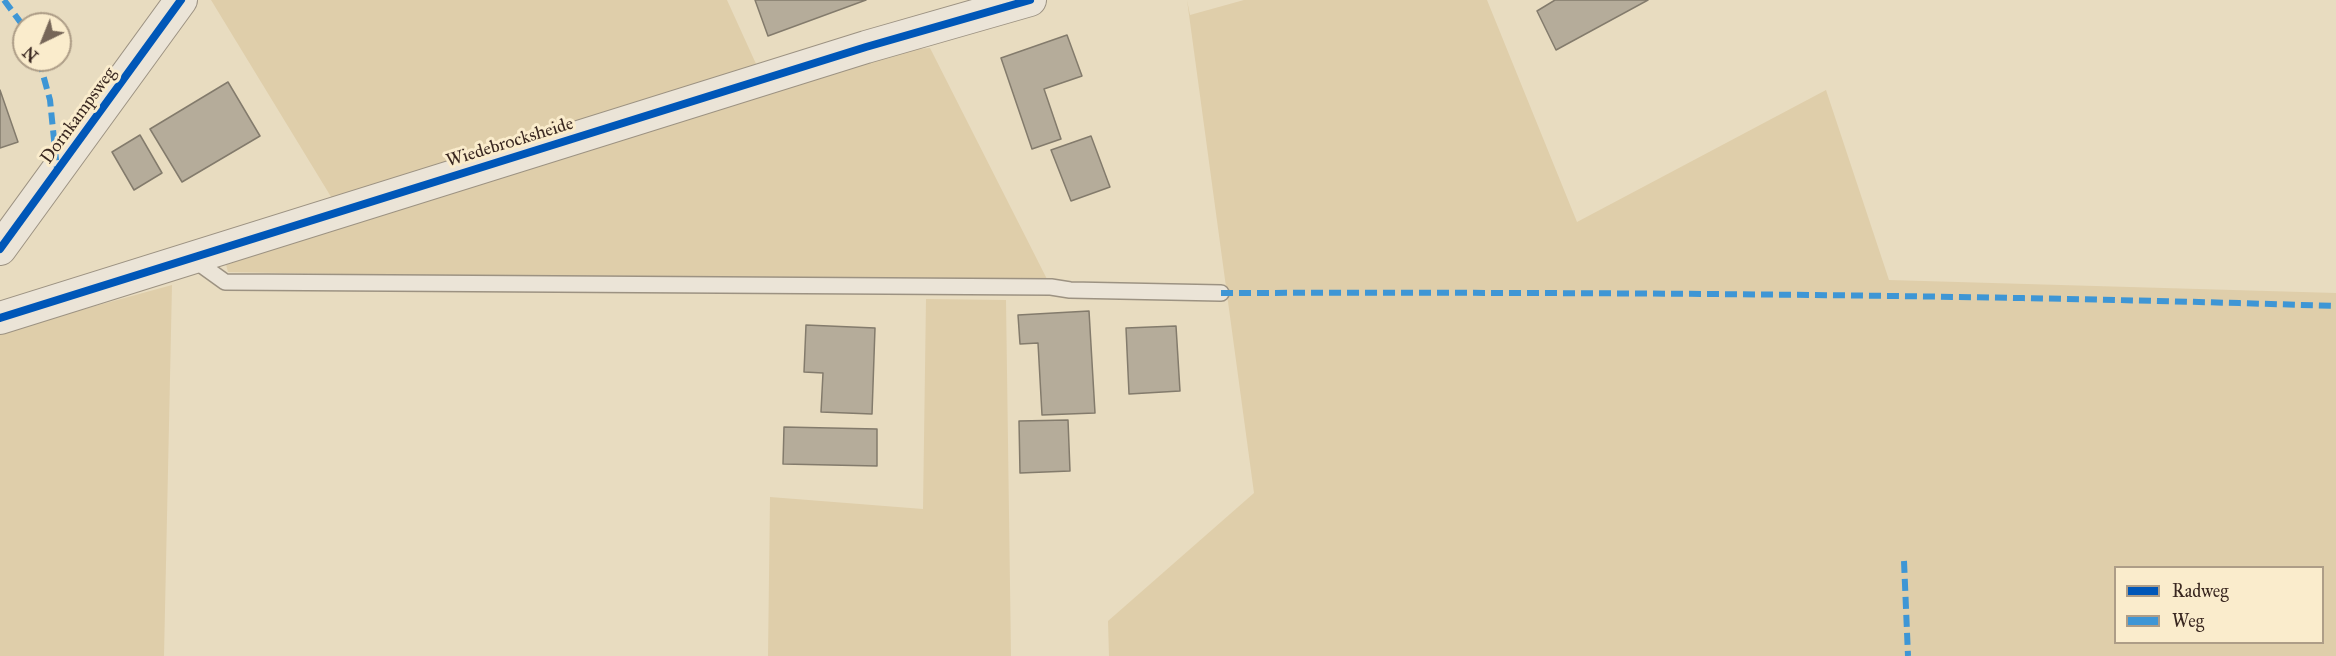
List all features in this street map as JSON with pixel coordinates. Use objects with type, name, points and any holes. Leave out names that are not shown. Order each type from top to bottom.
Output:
[{"type":"street","name":"Dornkampsweg","points":[[0,249],[181,0]]},
{"type":"street","name":"Wiedebrocksheide","points":[[0,318],[866,47],[1030,0]]},
{"type":"lane","points":[[193,259],[225,282],[1039,287],[1070,290],[1221,293]]},
{"type":"shaded area","points":[[211,0],[727,0],[757,66],[336,205]]},
{"type":"shaded area","points":[[1187,0],[1190,15],[1244,0],[1487,0],[1577,222],[1826,90],[1889,280],[2336,293],[2336,656],[1109,656],[1108,621],[1254,493]]},
{"type":"shaded area","points":[[930,48],[1051,287],[228,272],[225,261],[907,50]]},
{"type":"shaded area","points":[[172,285],[164,656],[0,656],[0,332]]},
{"type":"shaded area","points":[[926,299],[1006,300],[1011,656],[768,656],[770,497],[923,509]]},
{"type":"building","points":[[755,0],[866,0],[768,36]]},
{"type":"building","points":[[1555,0],[1648,0],[1556,50],[1537,11]]},
{"type":"building","points":[[1067,35],[1082,76],[1044,89],[1061,139],[1032,149],[1001,58]]},
{"type":"building","points":[[228,82],[260,136],[182,182],[150,129]]},
{"type":"building","points":[[0,90],[18,142],[0,148]]},
{"type":"building","points":[[140,135],[162,173],[134,190],[112,152]]},
{"type":"building","points":[[1091,136],[1110,187],[1071,201],[1051,150]]},
{"type":"building","points":[[1089,311],[1095,413],[1042,415],[1038,343],[1020,344],[1018,315]]},
{"type":"building","points":[[806,325],[875,328],[872,414],[821,412],[823,373],[804,372]]},
{"type":"building","points":[[1176,326],[1180,391],[1129,394],[1126,328]]},
{"type":"building","points":[[1068,420],[1070,471],[1020,473],[1019,421]]},
{"type":"building","points":[[784,427],[877,429],[877,466],[783,464]]},
{"type":"marked path","points":[[4,0],[13,12]]},
{"type":"marked path","points":[[42,72],[50,100],[57,169]]},
{"type":"marked path","points":[[1221,293],[1778,295],[2336,306]]},
{"type":"marked path","points":[[1904,561],[1908,656]]},
{"type":"cycle path","points":[[0,249],[181,0]]},
{"type":"cycle path","points":[[0,318],[866,47],[1030,0]]}]
